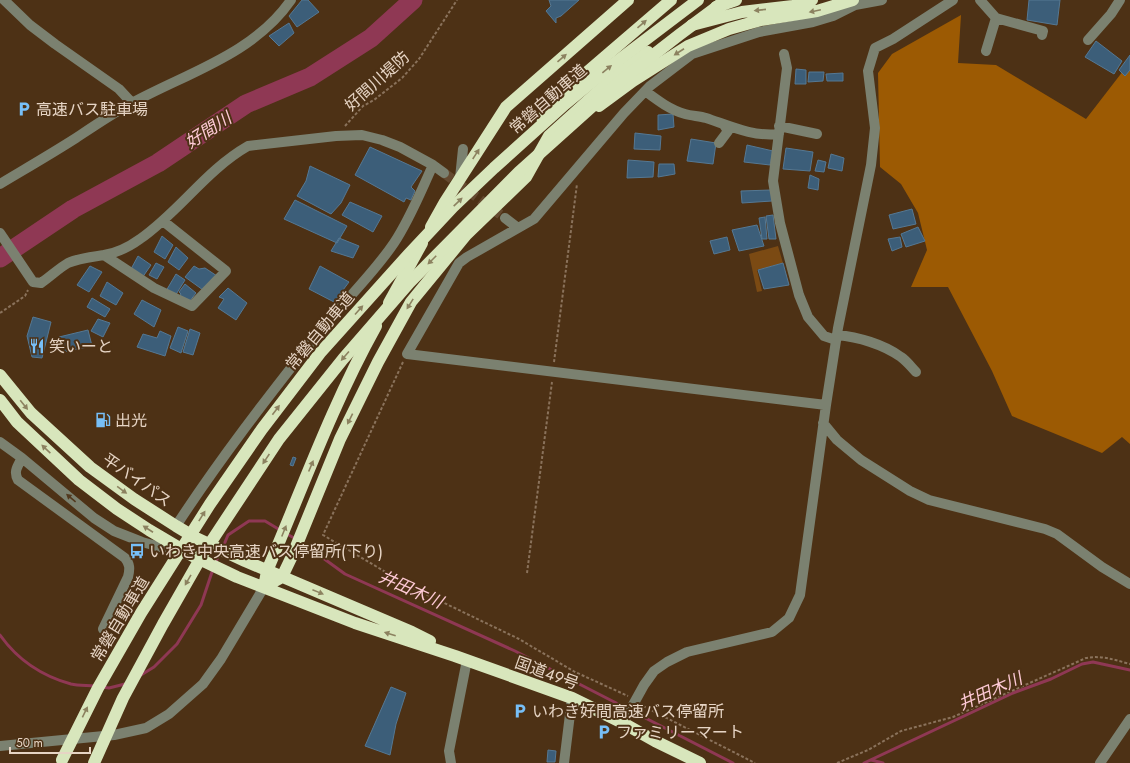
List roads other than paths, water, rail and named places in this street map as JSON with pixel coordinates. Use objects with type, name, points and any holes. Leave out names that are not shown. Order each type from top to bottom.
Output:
[{"type":"highway","points":[[264,587],[267,571],[290,515],[360,354],[444,202],[506,107],[628,0]]},
{"type":"highway","points":[[494,168],[586,73],[670,0]]},
{"type":"highway","name":"常磐自動車道","points":[[61,761],[98,688],[141,613],[210,504],[262,429],[320,353],[408,255],[494,168],[565,104],[611,66],[698,0]]},
{"type":"highway","points":[[94,763],[124,698],[199,560],[279,439],[343,359],[409,283],[519,172],[625,77],[726,0]]},
{"type":"highway","points":[[0,400],[17,422],[79,480],[117,509],[193,556],[237,577],[264,587],[282,577],[340,439],[378,362],[411,302],[466,235],[526,177],[549,136],[612,79],[680,29],[699,13],[736,0]]},
{"type":"highway","points":[[680,29],[742,12],[793,6],[812,0]]},
{"type":"highway","points":[[562,134],[633,81],[688,46],[729,29],[761,20],[817,11],[853,0]]},
{"type":"highway","name":"平バイパス","points":[[0,375],[30,413],[90,467],[134,499],[196,538],[282,577]]},
{"type":"highway","name":"国道49号","points":[[282,577],[412,632],[467,660]]},
{"type":"highway","name":"国道49号","points":[[264,587],[355,623],[467,660],[625,719],[655,741],[700,763]]},
{"type":"street","points":[[4,0],[30,25],[119,89],[132,103]]},
{"type":"street","points":[[0,184],[132,103],[224,57],[250,42],[271,24],[291,0]]},
{"type":"street","points":[[826,406],[407,354],[459,263],[534,219],[624,113],[645,91],[692,54],[758,32],[813,22],[833,16],[855,5],[882,0]]},
{"type":"street","points":[[625,719],[644,685],[654,672],[667,662],[687,652],[772,632],[789,618],[800,595],[823,423],[837,338],[871,165],[875,128],[868,70],[875,48],[893,39],[952,0]]},
{"type":"street","points":[[980,0],[996,18],[1043,31],[1042,35]]},
{"type":"street","points":[[1088,40],[1111,14],[1120,0]]},
{"type":"street","points":[[986,51],[996,18]]},
{"type":"street","points":[[784,54],[787,68],[773,181],[787,254],[799,295],[808,317],[824,336],[837,338],[852,337],[890,349],[902,358],[916,372]]},
{"type":"street","points":[[645,91],[663,104],[685,114],[704,117],[746,132],[766,136],[779,130],[817,134]]},
{"type":"street","points":[[719,143],[728,131],[724,125]]},
{"type":"street","points":[[0,233],[26,274],[33,282],[41,283],[68,264],[83,258],[116,252],[139,240],[163,221],[218,167],[248,146],[336,136],[362,135],[382,140],[400,147],[433,165],[444,173]]},
{"type":"street","points":[[460,178],[463,149]]},
{"type":"street","points":[[176,526],[230,446],[264,401],[321,329],[363,282],[393,244],[409,217],[433,165]]},
{"type":"street","points":[[505,218],[518,228]]},
{"type":"street","points":[[104,255],[154,288],[192,306],[226,271],[163,221]]},
{"type":"street","points":[[823,423],[837,440],[861,460],[910,491],[929,500],[1045,529],[1057,534],[1102,567],[1130,584]]},
{"type":"street","points":[[0,442],[22,458],[94,518],[114,531],[162,549],[193,556]]},
{"type":"street","points":[[22,458],[15,475],[18,480],[125,558],[129,563],[130,569],[128,577],[102,628]]},
{"type":"street","points":[[0,746],[114,735],[146,728],[169,714],[203,684],[221,658],[264,587]]},
{"type":"street","points":[[451,763],[449,752],[467,660]]},
{"type":"street","points":[[564,763],[572,698]]},
{"type":"street","points":[[1100,763],[1130,719]]},
{"type":"waterway","name":"好間川","points":[[0,258],[73,209],[158,163],[246,104],[310,77],[371,38],[413,0]]},
{"type":"waterway","name":"井田木川","points":[[223,547],[228,535],[249,521],[265,521],[280,530]]},
{"type":"waterway","name":"井田木川","points":[[285,533],[296,539]]},
{"type":"waterway","name":"井田木川","points":[[301,542],[345,574],[515,651],[733,763]]},
{"type":"waterway","name":"井田木川","points":[[215,564],[220,552]]},
{"type":"waterway","name":"井田木川","points":[[141,675],[154,667],[177,644],[201,605],[213,569]]},
{"type":"waterway","name":"井田木川","points":[[0,635],[14,652],[31,666],[40,671],[60,681],[71,684],[96,686]]},
{"type":"waterway","name":"井田木川","points":[[864,763],[1013,693],[1051,679],[1082,664],[1093,662],[1130,670]]},
{"type":"waterway","name":"井田木川","points":[[102,687],[109,688],[125,684]]},
{"type":"waterway","points":[[871,760],[883,763]]},
{"type":"tunnel","points":[[444,173],[505,218]]},
{"type":"place","name":"高速バス駐車場","points":[[24,109]]},
{"type":"place","name":"笑いーと","points":[[37,346]]},
{"type":"place","name":"出光","points":[[103,420]]},
{"type":"place","name":"いわき中央高速バス停留所(下り)","points":[[137,551]]},
{"type":"place","name":"いわき好間高速バス停留所","points":[[520,711]]},
{"type":"place","name":"ファミリーマート","points":[[604,732]]}]
